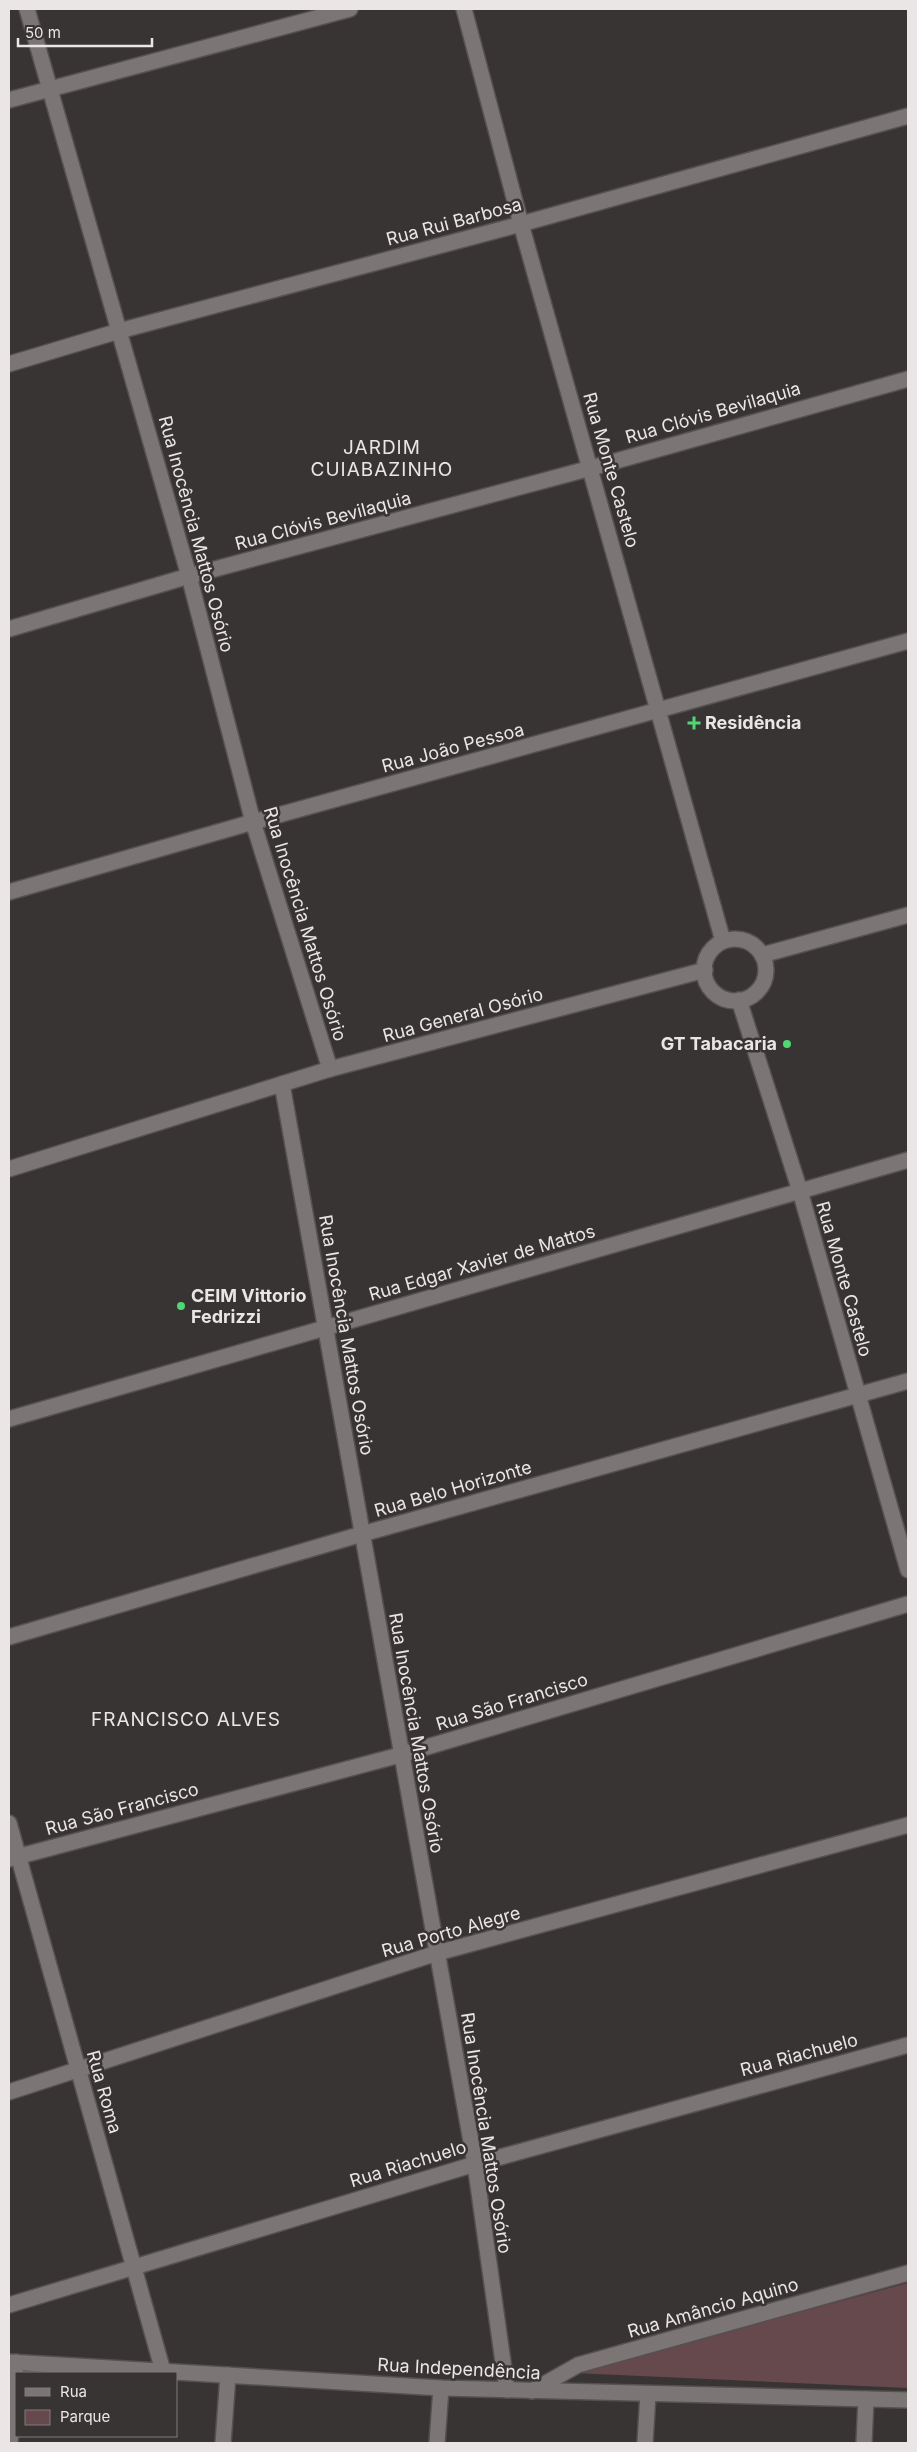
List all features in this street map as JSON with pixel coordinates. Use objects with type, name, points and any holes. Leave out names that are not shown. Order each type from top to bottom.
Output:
[{"type":"street","name":"Rua Inocência Mattos Osório","points":[[27,9],[189,576],[253,822],[330,1069]]},
{"type":"street","points":[[9,100],[350,9]]},
{"type":"street","name":"Rua Monte Castelo","points":[[464,9],[521,224],[723,941]]},
{"type":"street","name":"Rua Rui Barbosa","points":[[9,364],[908,116]]},
{"type":"street","name":"Rua Clóvis Bevilaquia","points":[[9,629],[189,576],[591,468],[908,379]]},
{"type":"street","name":"Rua João Pessoa","points":[[9,892],[253,822],[658,712],[908,641]]},
{"type":"street","points":[[762,955],[908,915]]},
{"type":"street","points":[[734,938],[744,940],[753,944],[762,955],[766,972],[764,982],[750,997],[730,1001],[713,992],[707,983],[705,970],[708,954],[723,941],[734,938]]},
{"type":"street","name":"Rua General Osório","points":[[9,1169],[330,1069],[705,970]]},
{"type":"street","name":"Rua Monte Castelo","points":[[739,1000],[800,1191],[908,1570]]},
{"type":"street","name":"Rua Inocência Mattos Osório","points":[[282,1084],[400,1755],[475,2164],[507,2390]]},
{"type":"street","name":"Rua Edgar Xavier de Mattos","points":[[9,1419],[908,1160]]},
{"type":"street","name":"Rua Belo Horizonte","points":[[9,1637],[362,1534],[908,1381]]},
{"type":"street","name":"Rua São Francisco","points":[[13,1857],[400,1755],[908,1604]]},
{"type":"street","name":"Rua Roma","points":[[9,1823],[13,1857],[79,2069],[163,2371]]},
{"type":"street","name":"Rua Porto Alegre","points":[[9,2092],[437,1954],[908,1825]]},
{"type":"street","name":"Rua Riachuelo","points":[[9,2305],[475,2164],[908,2044]]},
{"type":"street","name":"Rua Amâncio Aquino","points":[[532,2391],[578,2365],[908,2273]]},
{"type":"street","points":[[10,2443],[13,2362]]},
{"type":"street","name":"Rua Independência","points":[[13,2362],[441,2388],[908,2400]]},
{"type":"street","points":[[223,2443],[228,2375]]},
{"type":"street","points":[[438,2443],[441,2388]]},
{"type":"street","points":[[645,2443],[648,2394]]},
{"type":"street","points":[[864,2443],[866,2399]]},
{"type":"green space","points":[[908,2283],[908,2388],[574,2373]]},
{"type":"place","name":"Residência","points":[[694,723]]},
{"type":"place","name":"GT Tabacaria","points":[[787,1044]]},
{"type":"place","name":"CEIM Vittorio Fedrizzi","points":[[181,1306]]},
{"type":"district","name":"JARDIM CUIABAZINHO","points":[[382,458]]},
{"type":"district","name":"FRANCISCO ALVES","points":[[186,1719]]}]
